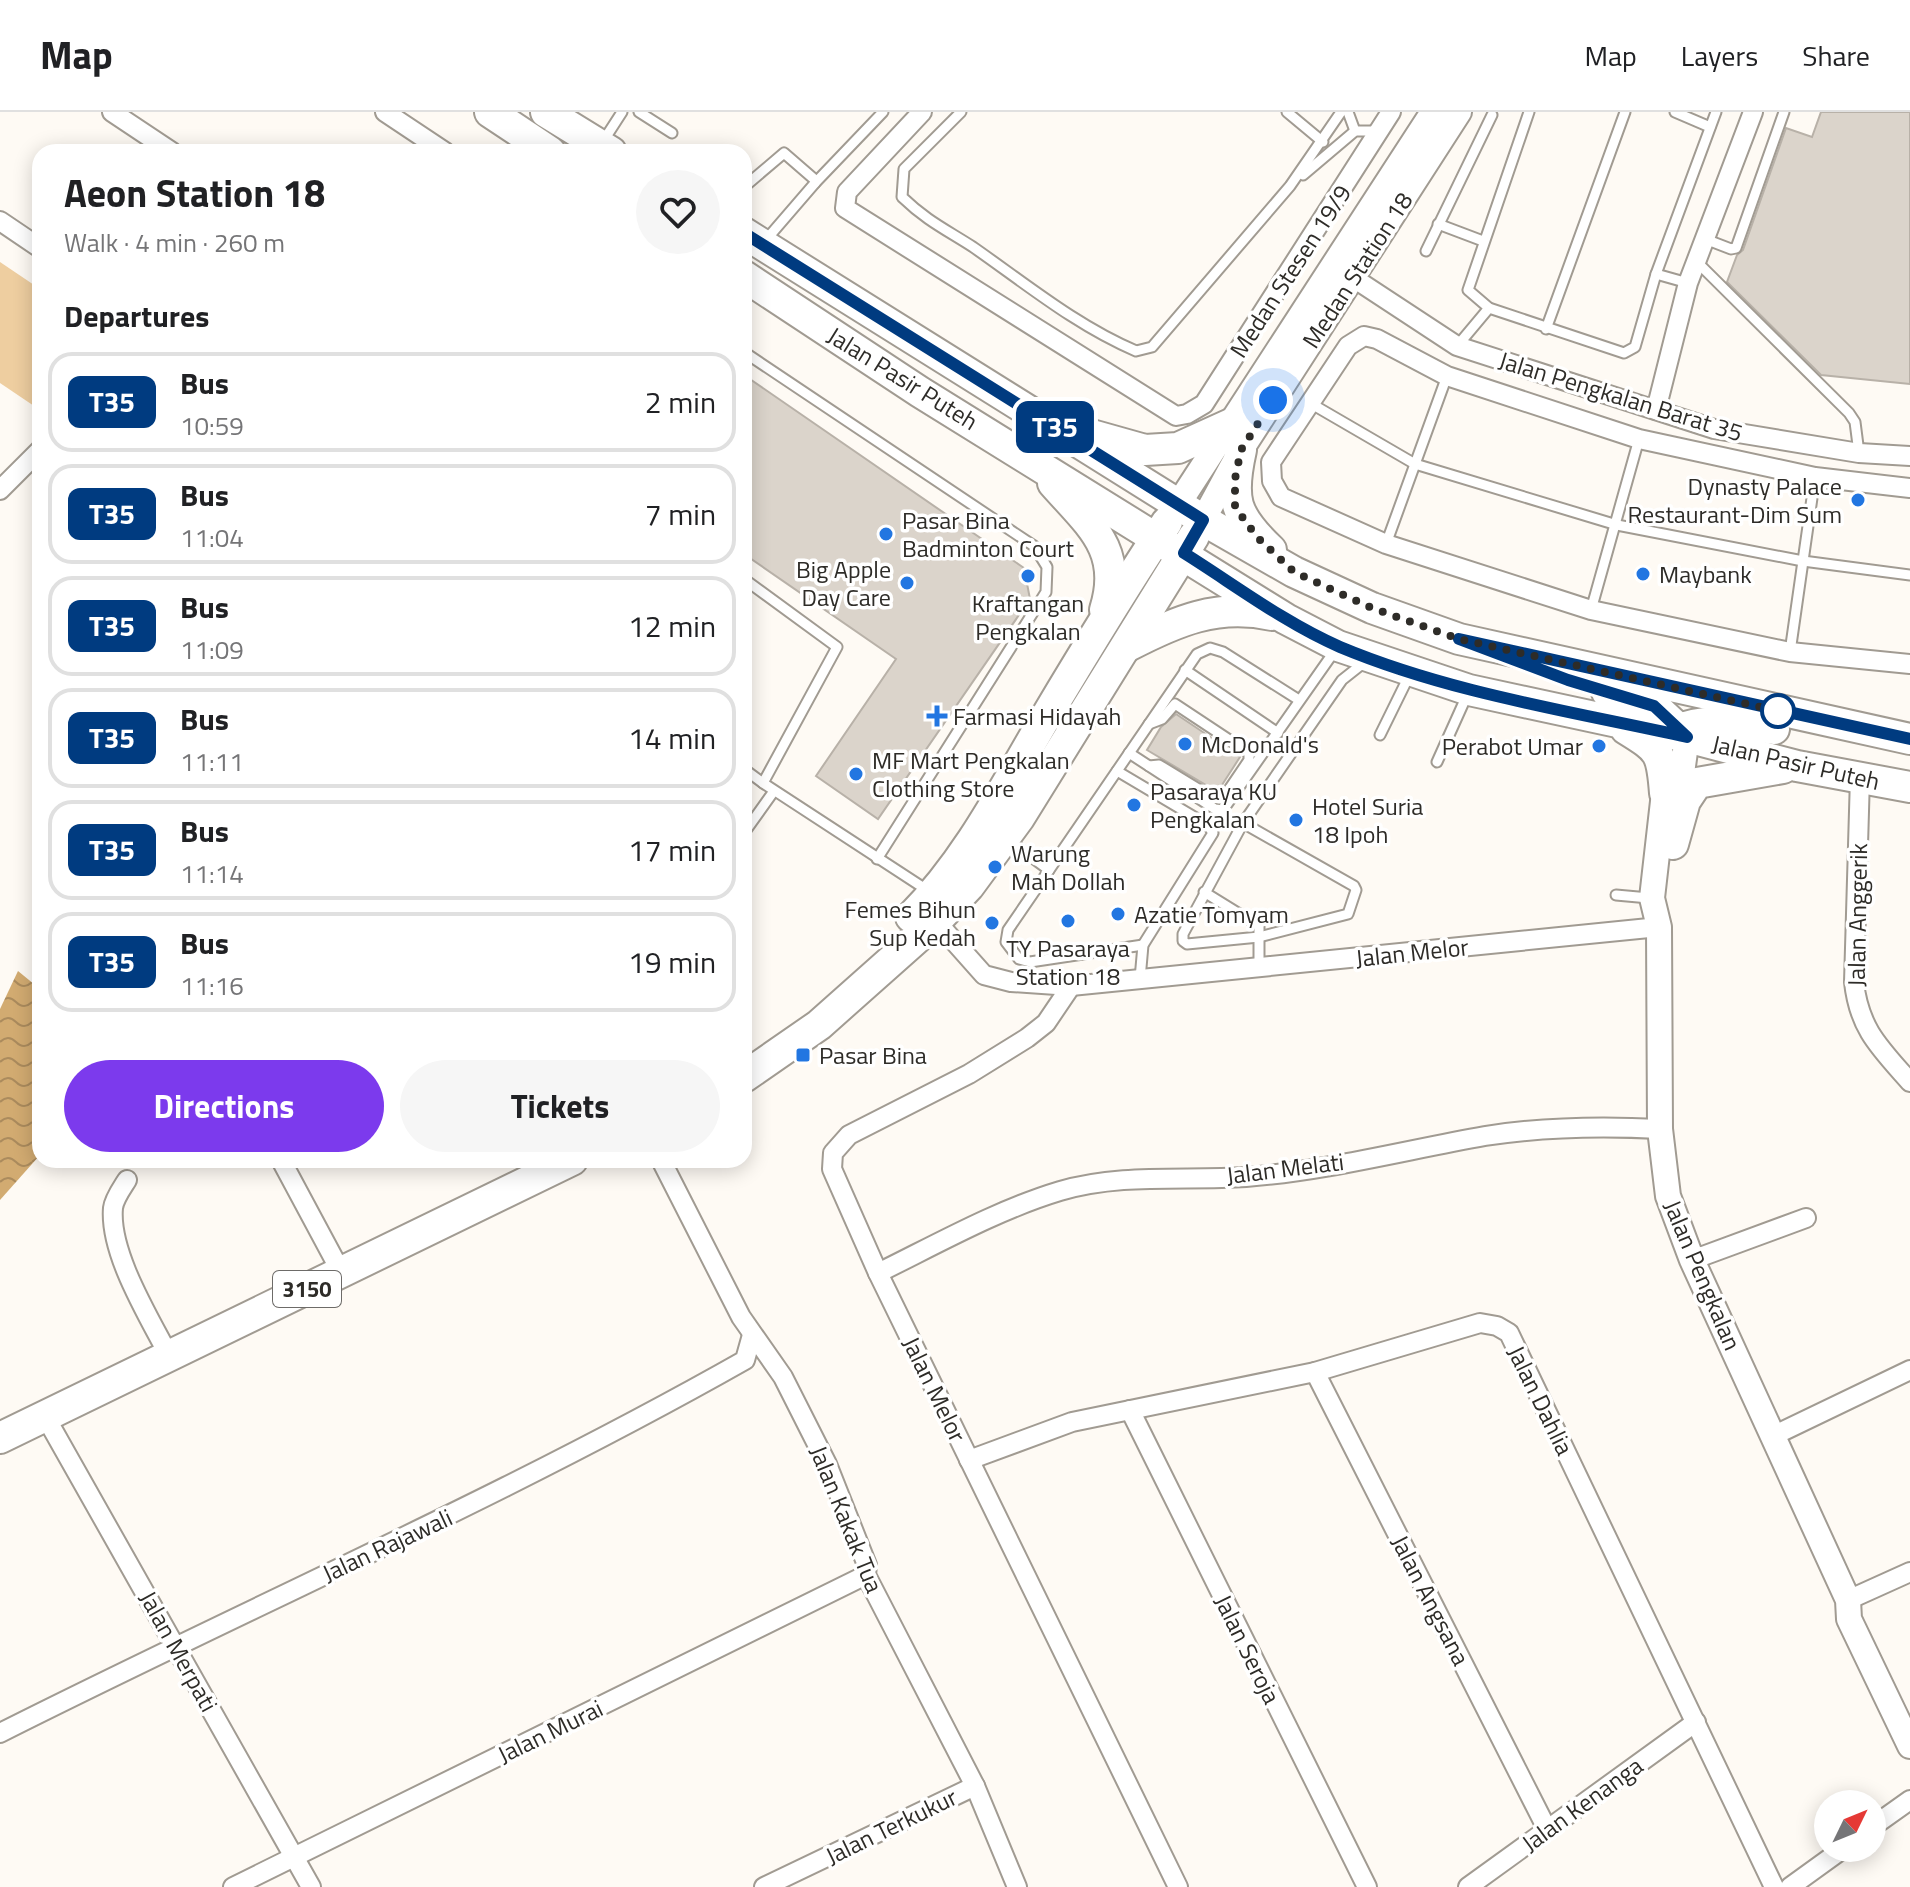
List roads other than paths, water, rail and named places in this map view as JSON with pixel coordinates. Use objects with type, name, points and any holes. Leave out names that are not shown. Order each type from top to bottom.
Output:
[{"type":"main road","points":[[490,112],[538,144]]},
{"type":"main road","points":[[546,112],[598,144]]},
{"type":"main road","name":"Jalan Pasir Puteh","points":[[753,239],[1191,512],[1294,572],[1372,608],[1459,639],[1910,739]]},
{"type":"main road","name":"Jalan Pasir Puteh","points":[[752,284],[920,392],[1027,455],[1286,619],[1338,646],[1410,673],[1469,690],[1679,733],[1797,766],[1910,787]]},
{"type":"main road","points":[[1048,423],[1145,450],[1178,448],[1236,437],[1235,507],[1257,537],[1294,572]]},
{"type":"main road","points":[[752,1071],[819,1025],[935,908],[990,844],[1099,627],[1113,583],[1106,547],[1084,517],[1027,455]]},
{"type":"main road","name":"Medan Station 18","points":[[1099,627],[1157,537],[1191,512]]},
{"type":"main road","name":"Medan Station 18","points":[[990,844],[1126,647],[1184,553],[1191,512]]},
{"type":"main road","points":[[1126,647],[1178,620],[1214,611],[1247,610],[1286,619]]},
{"type":"main road","points":[[1459,639],[1568,680],[1654,706],[1679,733],[1722,721],[1910,751]]},
{"type":"main road","points":[[1611,720],[1655,746],[1661,756],[1665,793]]},
{"type":"main road","points":[[1673,844],[1685,801],[1697,783],[1797,766]]},
{"type":"main road","points":[[752,1058],[811,1016],[935,908]]},
{"type":"main road","name":"3150","points":[[0,1438],[556,1168]]},
{"type":"street","points":[[112,112],[160,144]]},
{"type":"street","points":[[385,112],[433,144]]},
{"type":"street","name":"Medan Stesen 19/9","points":[[922,112],[847,192],[845,208],[1176,416],[1187,414],[1204,404],[1391,112]]},
{"type":"street","name":"Medan Station 18","points":[[1191,512],[1433,112]]},
{"type":"street","name":"Medan Station 18","points":[[1236,437],[1352,277],[1459,112]]},
{"type":"street","points":[[1656,410],[1688,283],[1753,112]]},
{"type":"street","points":[[1379,131],[1408,152]]},
{"type":"street","points":[[0,221],[32,243]]},
{"type":"street","name":"Jalan Pengkalan Barat 35","points":[[1352,277],[1457,346],[1714,429],[1859,453],[1910,456]]},
{"type":"street","points":[[1910,488],[1815,477],[1639,439],[1447,376],[1377,339],[1364,336],[1348,346],[1271,462],[1272,481],[1281,497],[1386,544],[1591,610],[1790,652],[1910,664]]},
{"type":"street","points":[[1447,376],[1457,346]]},
{"type":"street","points":[[1815,477],[1822,447]]},
{"type":"street","points":[[0,490],[32,458]]},
{"type":"street","name":"Jalan Pengkalan","points":[[1679,733],[1665,793],[1652,898],[1659,927],[1660,1129],[1668,1196],[1692,1260],[1775,1435],[1848,1600],[1849,1619],[1910,1746]]},
{"type":"street","name":"Jalan Pengkalan","points":[[1659,927],[1666,910],[1673,844],[1679,733]]},
{"type":"street","name":"Jalan Anggerik","points":[[1860,777],[1854,982],[1857,1011],[1871,1038],[1910,1082]]},
{"type":"street","name":"Jalan Melor","points":[[935,908],[984,975],[1011,982],[1071,986],[1659,927]]},
{"type":"street","name":"Jalan Melor","points":[[1071,986],[1046,1023],[1027,1038],[969,1074],[849,1135],[833,1153],[832,1169],[878,1273],[1178,1887]]},
{"type":"street","name":"Jalan Melati","points":[[878,1273],[1018,1206],[1061,1190],[1101,1182],[1246,1177],[1488,1136],[1602,1126],[1660,1129]]},
{"type":"street","points":[[285,1168],[341,1272]]},
{"type":"street","name":"Jalan Kakak Tua","points":[[665,1168],[752,1335],[783,1377],[827,1464],[867,1565],[866,1575],[975,1786],[1017,1887]]},
{"type":"street","points":[[127,1180],[113,1206],[115,1229],[130,1278],[169,1356]]},
{"type":"street","points":[[1692,1260],[1806,1218]]},
{"type":"street","name":"Jalan Dahlia","points":[[969,1460],[1072,1422],[1315,1372],[1480,1323],[1497,1326],[1509,1333],[1774,1887]]},
{"type":"street","name":"Jalan Rajawali","points":[[0,1733],[176,1645],[477,1503],[642,1418],[745,1360],[752,1335]]},
{"type":"street","points":[[1775,1435],[1910,1370]]},
{"type":"street","name":"Jalan Angsana","points":[[1315,1372],[1547,1829]]},
{"type":"street","name":"Jalan Seroja","points":[[1130,1410],[1367,1887]]},
{"type":"street","name":"Jalan Merpati","points":[[45,1416],[311,1887]]},
{"type":"street","points":[[1848,1600],[1910,1572]]},
{"type":"street","name":"Jalan Murai","points":[[233,1887],[866,1575]]},
{"type":"street","name":"Jalan Pengkalan","points":[[1848,1600],[1863,1613],[1910,1714]]},
{"type":"street","name":"Jalan Kenanga","points":[[1468,1887],[1696,1722]]},
{"type":"street","name":"Jalan Terkukur","points":[[764,1887],[975,1786]]},
{"type":"street","points":[[1886,1817],[1910,1800]]},
{"type":"street","points":[[1790,1887],[1825,1862]]},
{"type":"lane","points":[[608,144],[622,112]]},
{"type":"lane","points":[[753,239],[815,183],[883,112]]},
{"type":"lane","points":[[961,112],[904,169],[902,197],[928,222],[970,245],[1091,330],[1136,351],[1152,347],[1290,186],[1341,112]]},
{"type":"lane","points":[[1287,112],[1323,142]]},
{"type":"lane","points":[[1348,112],[1355,131]]},
{"type":"lane","points":[[1529,112],[1468,290],[1489,308],[1546,329],[1631,352],[1656,274],[1716,112]]},
{"type":"lane","points":[[1546,329],[1625,112]]},
{"type":"lane","points":[[1675,112],[1710,127]]},
{"type":"lane","points":[[1705,239],[1736,248],[1784,112]]},
{"type":"lane","points":[[645,114],[672,133]]},
{"type":"lane","points":[[1426,251],[1492,115]]},
{"type":"lane","points":[[1290,186],[1355,131],[1379,131]]},
{"type":"lane","points":[[752,180],[784,153],[815,183]]},
{"type":"lane","points":[[1438,224],[1483,241]]},
{"type":"lane","points":[[1696,261],[1849,413],[1855,422],[1859,453]]},
{"type":"lane","points":[[1656,274],[1688,283]]},
{"type":"lane","points":[[1457,346],[1489,308]]},
{"type":"lane","points":[[752,357],[1034,546],[1047,567],[1046,592],[877,859]]},
{"type":"lane","points":[[1386,544],[1447,376]]},
{"type":"lane","points":[[1310,403],[1415,464],[1617,525],[1803,561],[1910,575]]},
{"type":"lane","points":[[1591,610],[1639,439]]},
{"type":"lane","points":[[1790,652],[1815,477]]},
{"type":"lane","points":[[752,585],[837,647],[763,783]]},
{"type":"lane","points":[[1129,753],[1215,809],[1223,810],[1338,646]]},
{"type":"lane","points":[[1143,945],[1030,962],[1019,959],[1006,942],[1008,930],[1197,654],[1210,648],[1223,652],[1299,700]]},
{"type":"lane","points":[[1243,823],[1356,890],[1347,915],[1259,937],[1187,944],[1183,941],[1204,892],[1243,823],[1342,680],[1371,657]]},
{"type":"lane","points":[[1185,670],[1278,733]]},
{"type":"lane","points":[[1380,735],[1410,673]]},
{"type":"lane","points":[[1437,762],[1469,690]]},
{"type":"lane","points":[[1149,724],[1162,719],[1175,704],[1249,753],[1249,760],[1228,791],[1210,796],[1159,765],[1149,766]]},
{"type":"lane","points":[[1117,771],[1208,825],[1213,833],[1143,945],[1140,979]]},
{"type":"lane","points":[[752,775],[877,859],[935,908]]},
{"type":"lane","points":[[752,824],[774,791]]},
{"type":"lane","points":[[990,844],[1049,870]]},
{"type":"lane","points":[[1204,892],[1256,922],[1259,967]]},
{"type":"lane","points":[[1616,895],[1652,898]]},
{"type":"water","points":[[18,971],[32,982],[32,1164],[0,1200],[0,1009]]},
{"type":"place","name":"Dynasty Palace Restaurant-Dim Sum","points":[[1858,500]]},
{"type":"place","name":"Pasar Bina Badminton Court","points":[[886,534]]},
{"type":"place","name":"Maybank","points":[[1643,574]]},
{"type":"place","name":"Kraftangan Pengkalan","points":[[1028,576]]},
{"type":"place","name":"Big Apple Day Care","points":[[907,583]]},
{"type":"place","name":"Farmasi Hidayah","points":[[937,716]]},
{"type":"place","name":"McDonald's","points":[[1185,744]]},
{"type":"place","name":"Perabot Umar","points":[[1599,746]]},
{"type":"place","name":"MF Mart Pengkalan Clothing Store","points":[[856,774]]},
{"type":"place","name":"Pasaraya KU Pengkalan","points":[[1134,805]]},
{"type":"place","name":"Hotel Suria 18 Ipoh","points":[[1296,820]]},
{"type":"place","name":"Warung Mah Dollah","points":[[995,867]]},
{"type":"place","name":"Azatie Tomyam","points":[[1118,914]]},
{"type":"place","name":"TY Pasaraya Station 18","points":[[1068,921]]},
{"type":"place","name":"Femes Bihun Sup Kedah","points":[[992,923]]},
{"type":"place","name":"Pasar Bina","points":[[803,1055]]}]
